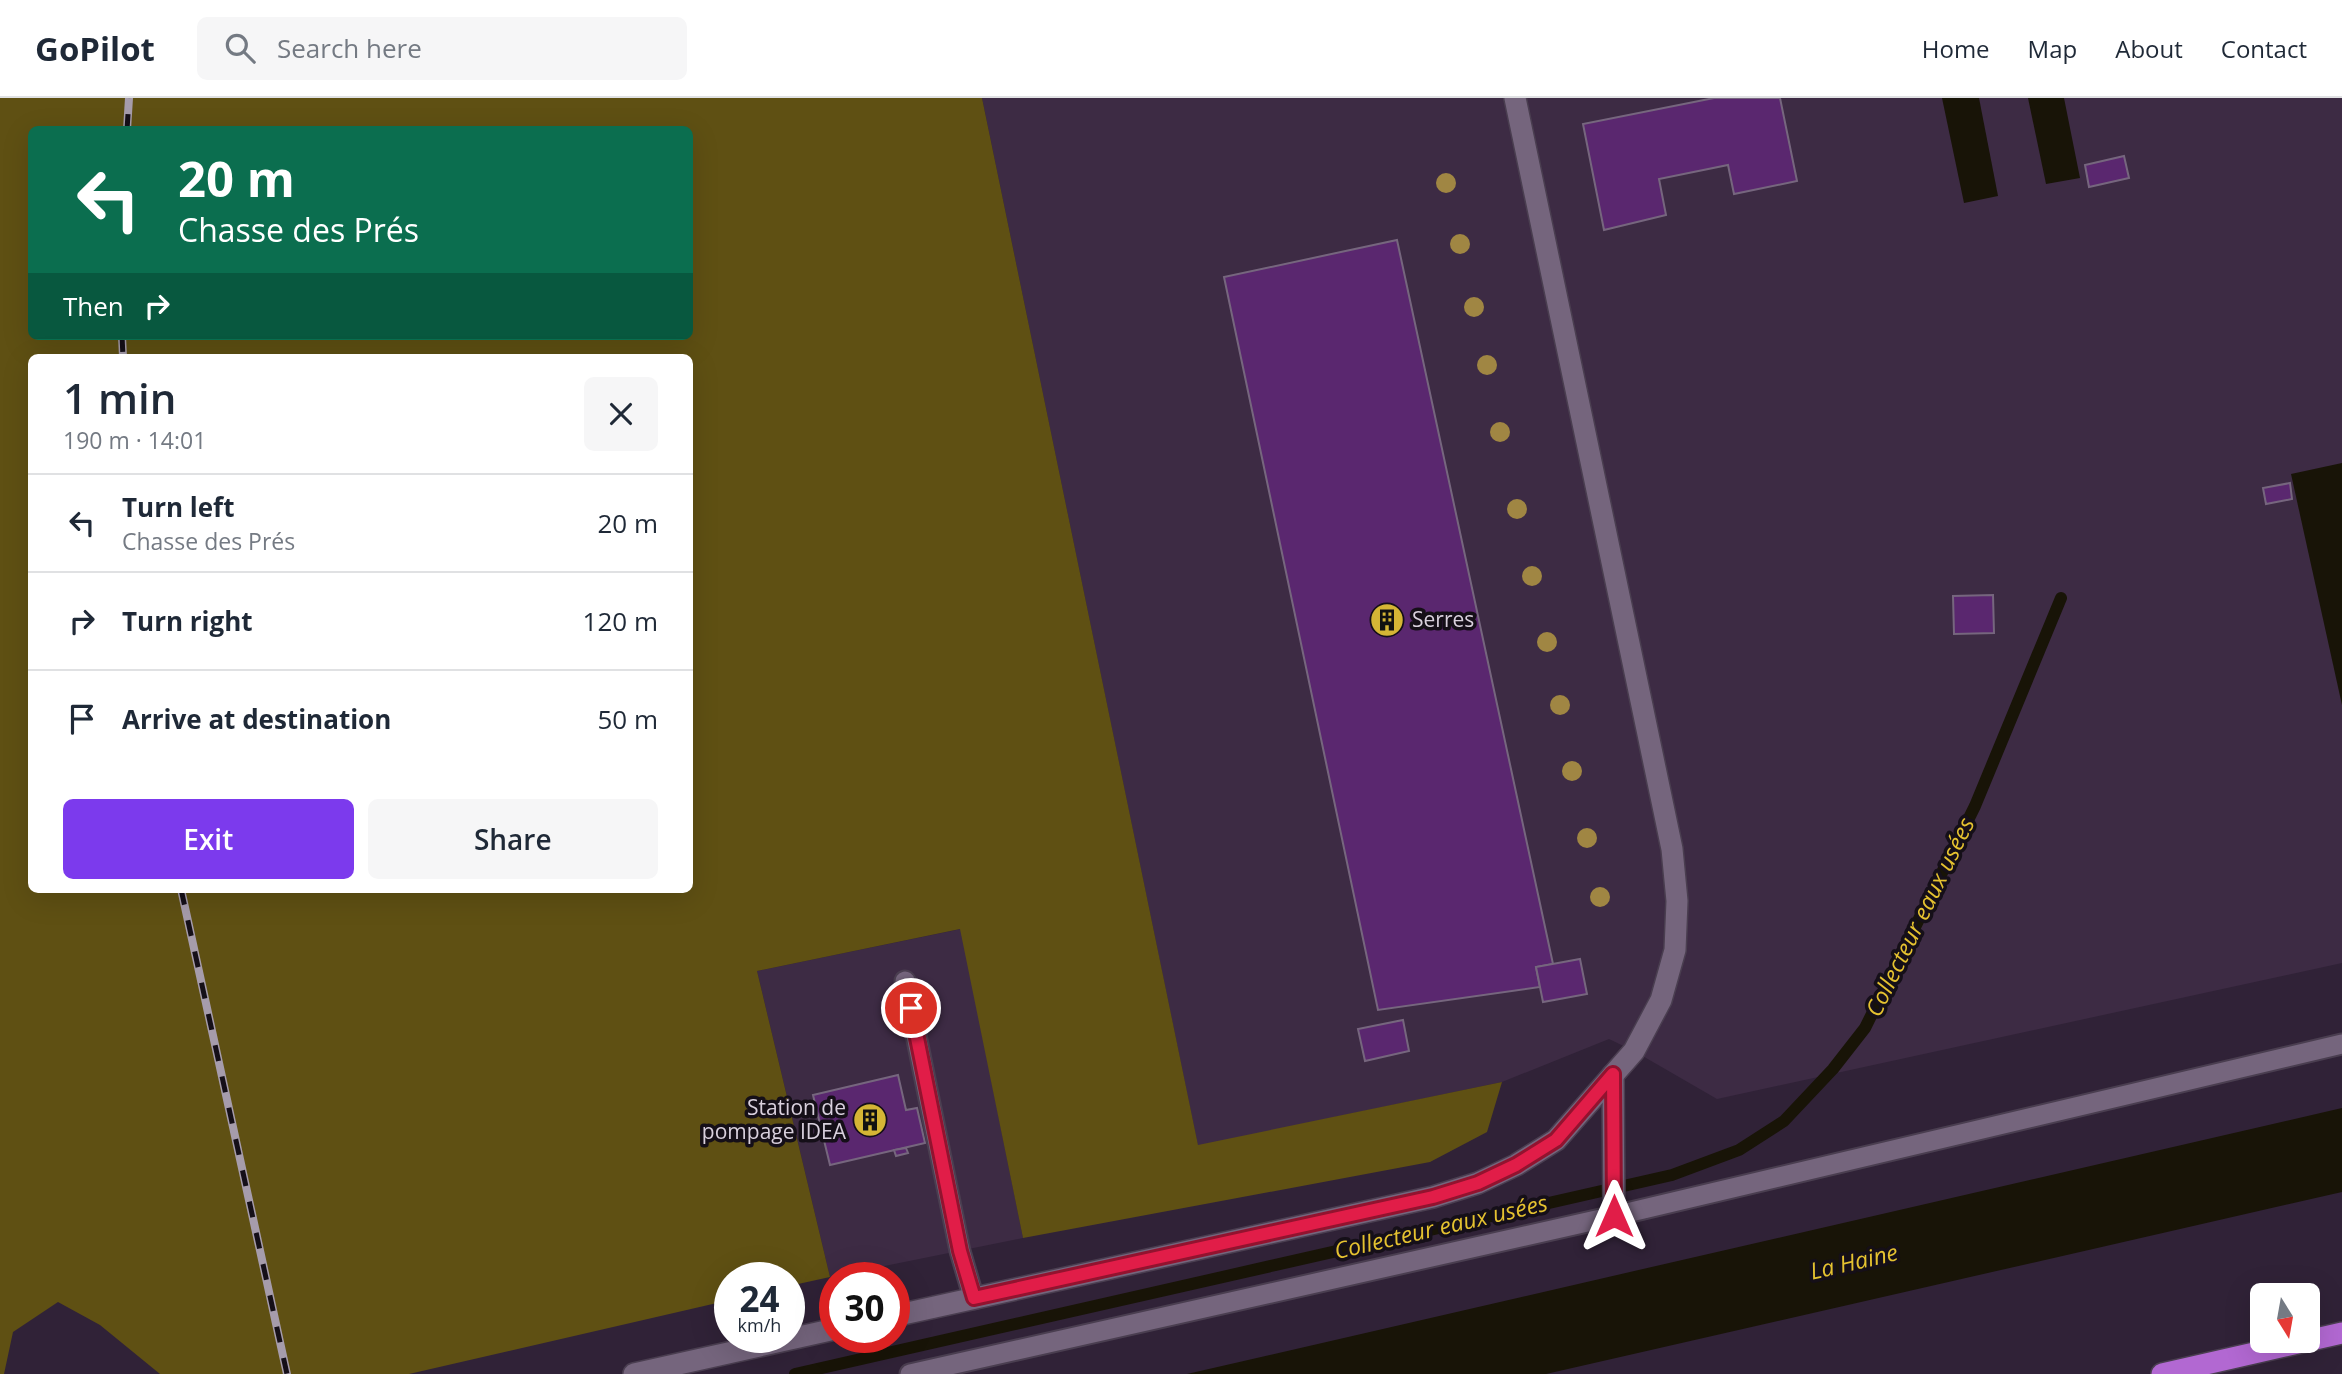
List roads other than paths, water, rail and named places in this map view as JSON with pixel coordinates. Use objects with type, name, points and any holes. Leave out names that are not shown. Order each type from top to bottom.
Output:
[{"type":"highway","points":[[2162,1374],[2342,1333]]},
{"type":"street","points":[[910,1312],[1433,1197],[1478,1183],[1516,1165],[1556,1140],[1634,1051],[1661,1000],[1675,950],[1677,901],[1672,849],[1515,98]]},
{"type":"street","points":[[1613,1074],[1614,1216]]},
{"type":"street","points":[[634,1374],[819,1333]]},
{"type":"lane","points":[[905,981],[960,1251],[974,1298]]},
{"type":"lane","points":[[910,1374],[1614,1216],[2342,1044]]},
{"type":"water","points":[[1942,98],[1979,98],[1998,196],[1964,203]]},
{"type":"water","points":[[2028,98],[2064,98],[2080,178],[2046,184]]},
{"type":"water","points":[[2342,463],[2342,705],[2291,474]]},
{"type":"water","name":"La Haine","points":[[2342,1108],[2342,1192],[1546,1374],[1187,1374]]},
{"type":"waterway","name":"Collecteur eaux usées","points":[[795,1374],[1672,1175],[1739,1150],[1784,1121],[1833,1069],[1865,1028],[1975,806],[2061,598]]},
{"type":"railway","points":[[127,126],[129,98]]},
{"type":"railway","points":[[122,340],[123,354]]},
{"type":"railway","points":[[182,893],[287,1374]]},
{"type":"place","name":"Serres","points":[[1387,620]]},
{"type":"place","name":"Station de pompage IDEA","points":[[870,1120]]}]
